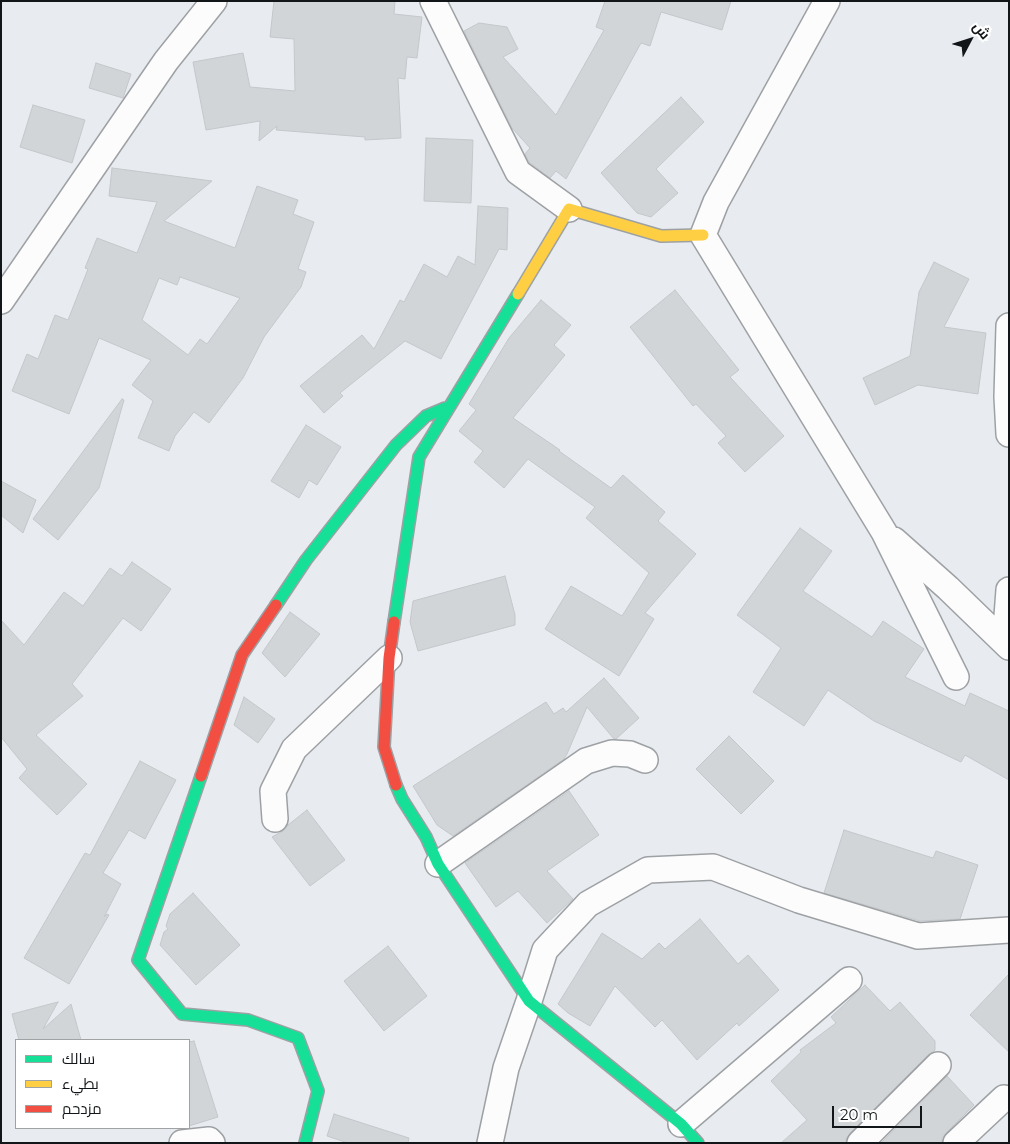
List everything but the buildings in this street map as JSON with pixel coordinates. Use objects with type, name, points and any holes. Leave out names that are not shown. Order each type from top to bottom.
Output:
[{"type":"street","points":[[1,301],[166,61],[214,1]]},
{"type":"street","points":[[433,1],[518,172],[569,209],[661,236],[703,235]]},
{"type":"street","points":[[703,235],[716,202],[827,1]]},
{"type":"street","points":[[569,209],[419,457],[389,658],[384,747],[394,781],[402,799],[426,837],[438,864],[529,1001],[681,1124],[698,1143]]},
{"type":"street","points":[[703,235],[884,532],[956,677]]},
{"type":"street","points":[[1009,326],[1007,398],[1009,434]]},
{"type":"street","points":[[305,1143],[318,1091],[298,1038],[248,1020],[182,1014],[138,960],[242,655],[306,560],[396,445],[426,416],[449,407]]},
{"type":"street","points":[[884,532],[948,588],[1007,645]]},
{"type":"street","points":[[1007,645],[1009,590]]},
{"type":"street","points":[[275,819],[273,791],[294,749],[389,658]]},
{"type":"street","points":[[438,864],[586,761],[612,753],[630,754],[645,760]]},
{"type":"street","points":[[490,1143],[506,1068],[545,950],[588,904],[648,870],[713,867],[798,900],[918,936],[1009,930]]},
{"type":"street","points":[[681,1124],[850,980]]},
{"type":"street","points":[[860,1143],[938,1066]]},
{"type":"street","points":[[956,1143],[1004,1098]]},
{"type":"street","points":[[182,1143],[209,1140],[212,1143]]},
{"type":"traffic: fast","points":[[394,622],[419,457],[518,294]]},
{"type":"traffic: fast","points":[[276,605],[306,560],[396,445],[426,416],[445,408]]},
{"type":"traffic: fast","points":[[201,776],[138,960],[182,1014],[248,1020],[298,1038],[318,1091],[305,1143]]},
{"type":"traffic: fast","points":[[396,785],[402,799],[426,837],[438,864],[529,1001],[681,1124],[698,1143]]},
{"type":"traffic: slow","points":[[518,294],[569,209],[661,236],[703,235]]},
{"type":"traffic: jam","points":[[201,776],[242,655],[276,605]]},
{"type":"traffic: jam","points":[[394,622],[389,658],[384,747],[396,785]]}]
